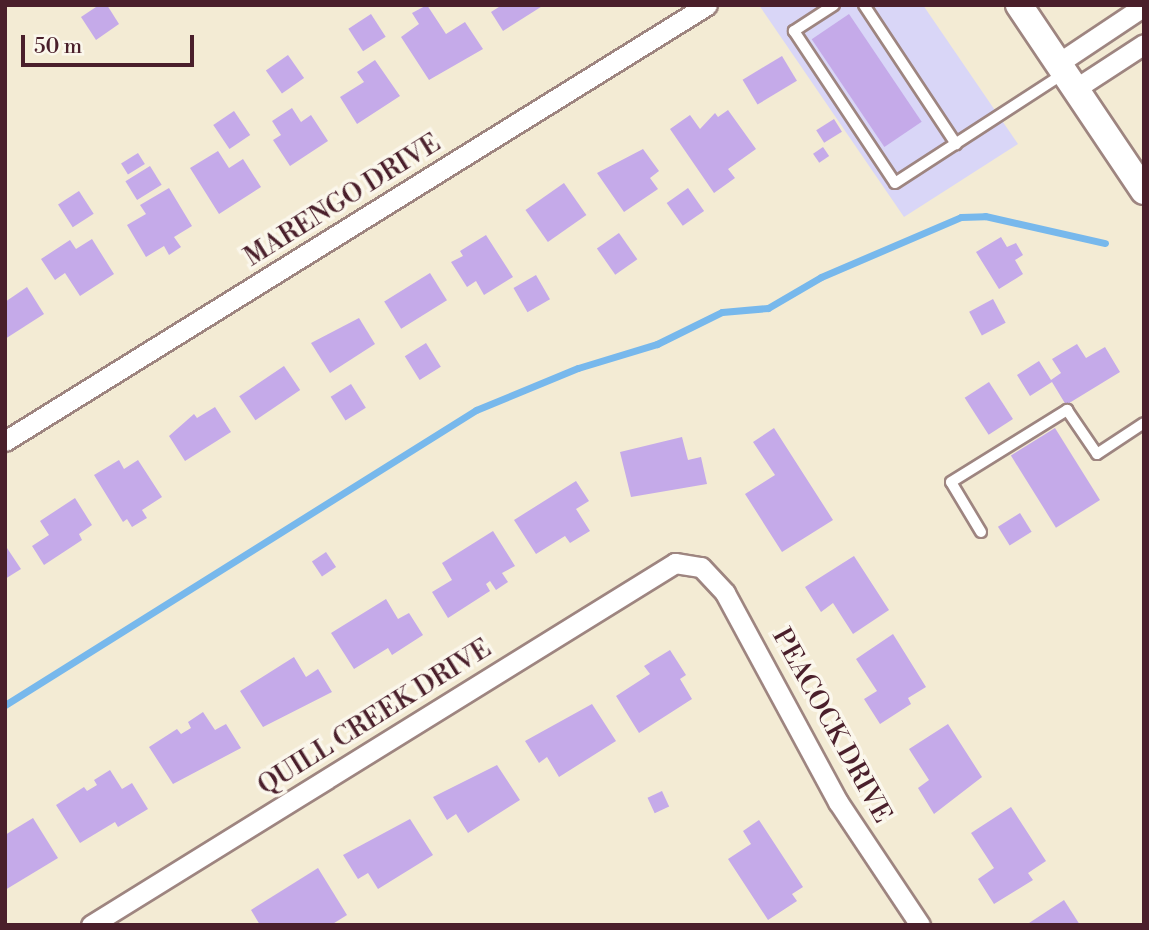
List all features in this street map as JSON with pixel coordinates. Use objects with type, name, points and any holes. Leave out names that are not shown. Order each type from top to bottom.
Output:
[{"type":"main road","points":[[1019,5],[1144,191]]},
{"type":"street","name":"MARENGO DRIVE","points":[[5,440],[707,5]]},
{"type":"street","points":[[1065,76],[1144,6]]},
{"type":"street","points":[[1065,76],[1144,44]]},
{"type":"street","name":"QUILL CREEK DRIVE","points":[[92,925],[644,581],[676,563],[688,564]]},
{"type":"street","name":"PEACOCK DRIVE","points":[[688,564],[708,572],[725,593],[838,802],[920,925]]},
{"type":"lane","points":[[834,5],[794,31],[895,183],[1065,76]]},
{"type":"lane","points":[[864,5],[956,144]]},
{"type":"lane","points":[[981,533],[951,482],[1068,410],[1097,454],[1144,423]]},
{"type":"shaded area","points":[[759,5],[923,5],[1018,144],[904,217]]},
{"type":"building","points":[[99,5],[107,5],[119,24],[96,40],[81,17]]},
{"type":"building","points":[[427,5],[446,34],[465,22],[483,49],[429,80],[401,37],[419,24],[412,13]]},
{"type":"building","points":[[502,5],[544,5],[503,31],[491,12]]},
{"type":"building","points":[[371,14],[386,37],[363,51],[348,29]]},
{"type":"building","points":[[849,14],[922,122],[884,147],[812,39]]},
{"type":"building","points":[[288,55],[304,78],[282,93],[266,70]]},
{"type":"building","points":[[782,56],[797,81],[758,105],[743,80]]},
{"type":"building","points":[[375,60],[400,96],[357,124],[340,97],[364,82],[357,72]]},
{"type":"building","points":[[292,108],[301,122],[311,115],[328,141],[290,166],[273,140],[281,135],[272,121]]},
{"type":"building","points":[[728,110],[756,149],[728,169],[735,178],[714,193],[670,129],[690,115],[700,129],[715,113],[718,117]]},
{"type":"building","points":[[234,111],[250,135],[229,149],[213,125]]},
{"type":"building","points":[[834,119],[842,132],[824,143],[816,130]]},
{"type":"building","points":[[823,147],[829,156],[819,163],[813,154]]},
{"type":"building","points":[[643,149],[659,171],[650,178],[658,189],[624,212],[597,173]]},
{"type":"building","points":[[218,151],[229,168],[243,159],[261,187],[219,214],[190,168]]},
{"type":"building","points":[[138,153],[145,164],[128,175],[121,164]]},
{"type":"building","points":[[150,166],[162,185],[137,200],[125,181]]},
{"type":"building","points":[[564,183],[586,215],[548,242],[525,210]]},
{"type":"building","points":[[169,188],[192,226],[174,237],[181,247],[169,255],[164,246],[146,257],[127,225],[146,214],[140,205]]},
{"type":"building","points":[[688,188],[704,211],[683,226],[667,203]]},
{"type":"building","points":[[79,191],[94,214],[73,227],[58,205]]},
{"type":"building","points":[[619,233],[637,259],[615,275],[597,248]]},
{"type":"building","points":[[486,235],[513,277],[484,295],[476,281],[467,287],[451,262],[463,256],[460,251]]},
{"type":"building","points":[[1001,237],[1007,247],[1016,243],[1023,255],[1015,260],[1023,274],[999,289],[976,252]]},
{"type":"building","points":[[92,239],[114,274],[80,296],[65,273],[55,280],[41,259],[70,240],[76,249]]},
{"type":"building","points":[[430,273],[447,300],[401,329],[384,302]]},
{"type":"building","points":[[536,275],[550,299],[527,312],[513,288]]},
{"type":"building","points":[[27,287],[44,314],[5,339],[5,302]]},
{"type":"building","points":[[993,299],[1006,323],[982,336],[969,312]]},
{"type":"building","points":[[359,318],[375,344],[330,373],[311,343]]},
{"type":"building","points":[[426,343],[441,367],[420,380],[405,356]]},
{"type":"building","points":[[1077,344],[1086,358],[1105,347],[1120,372],[1066,405],[1052,382],[1030,396],[1017,375],[1039,361],[1051,380],[1061,373],[1052,359]]},
{"type":"building","points":[[284,366],[300,390],[255,420],[239,396]]},
{"type":"building","points":[[989,382],[1013,419],[989,435],[965,398]]},
{"type":"building","points":[[351,384],[366,408],[345,420],[331,397]]},
{"type":"building","points":[[215,407],[231,432],[185,461],[169,436],[194,414],[197,418]]},
{"type":"building","points":[[774,428],[833,520],[782,552],[745,494],[775,475],[753,442]]},
{"type":"building","points":[[1055,428],[1100,500],[1056,528],[1011,456]]},
{"type":"building","points":[[682,437],[688,460],[701,457],[707,484],[631,497],[620,452]]},
{"type":"building","points":[[119,460],[124,469],[138,460],[162,497],[142,510],[147,518],[132,527],[127,519],[123,522],[94,475]]},
{"type":"building","points":[[576,481],[589,501],[576,509],[590,531],[570,543],[565,536],[536,554],[514,520]]},
{"type":"building","points":[[75,498],[92,525],[79,534],[82,540],[44,565],[32,546],[49,535],[40,521]]},
{"type":"building","points":[[1020,513],[1032,532],[1010,545],[998,527]]},
{"type":"building","points":[[493,531],[515,566],[502,573],[508,582],[496,590],[490,581],[486,584],[490,591],[448,618],[432,592],[452,580],[442,563]]},
{"type":"building","points":[[5,545],[21,569],[5,579]]},
{"type":"building","points":[[326,552],[336,567],[322,576],[312,562]]},
{"type":"building","points":[[854,556],[889,610],[853,634],[833,603],[821,612],[805,587]]},
{"type":"building","points":[[386,599],[398,619],[409,613],[423,635],[392,655],[388,648],[354,669],[331,633]]},
{"type":"building","points":[[893,634],[926,687],[908,698],[911,704],[880,724],[864,699],[877,691],[856,659]]},
{"type":"building","points":[[670,650],[686,675],[680,679],[692,699],[639,733],[616,696],[650,674],[644,666]]},
{"type":"building","points":[[294,657],[306,677],[318,669],[332,692],[263,727],[240,691]]},
{"type":"building","points":[[592,704],[616,741],[559,777],[547,757],[539,763],[525,741]]},
{"type":"building","points":[[203,712],[215,730],[226,724],[241,748],[173,784],[149,747],[177,729],[181,734],[191,728],[188,722]]},
{"type":"building","points":[[948,724],[982,777],[934,814],[918,788],[929,780],[909,749]]},
{"type":"building","points":[[497,765],[520,800],[468,833],[456,814],[447,820],[433,797]]},
{"type":"building","points":[[110,770],[122,789],[132,783],[148,809],[118,827],[115,822],[80,843],[56,805],[84,787],[87,791],[97,785],[94,780]]},
{"type":"building","points":[[662,791],[669,806],[655,813],[647,798]]},
{"type":"building","points":[[1011,807],[1046,861],[1028,873],[1033,880],[994,904],[978,879],[994,868],[971,833]]},
{"type":"building","points":[[33,818],[58,858],[5,890],[5,835]]},
{"type":"building","points":[[410,819],[433,855],[378,889],[368,873],[358,879],[343,855]]},
{"type":"building","points":[[759,820],[803,887],[792,894],[797,901],[768,920],[728,859],[751,844],[743,831]]},
{"type":"building","points":[[318,868],[347,915],[331,925],[260,925],[251,910]]},
{"type":"building","points":[[1064,900],[1080,925],[1026,925]]},
{"type":"waterway","points":[[5,705],[476,410],[578,368],[657,344],[722,312],[768,308],[821,277],[961,217],[985,216],[1105,243]]}]
